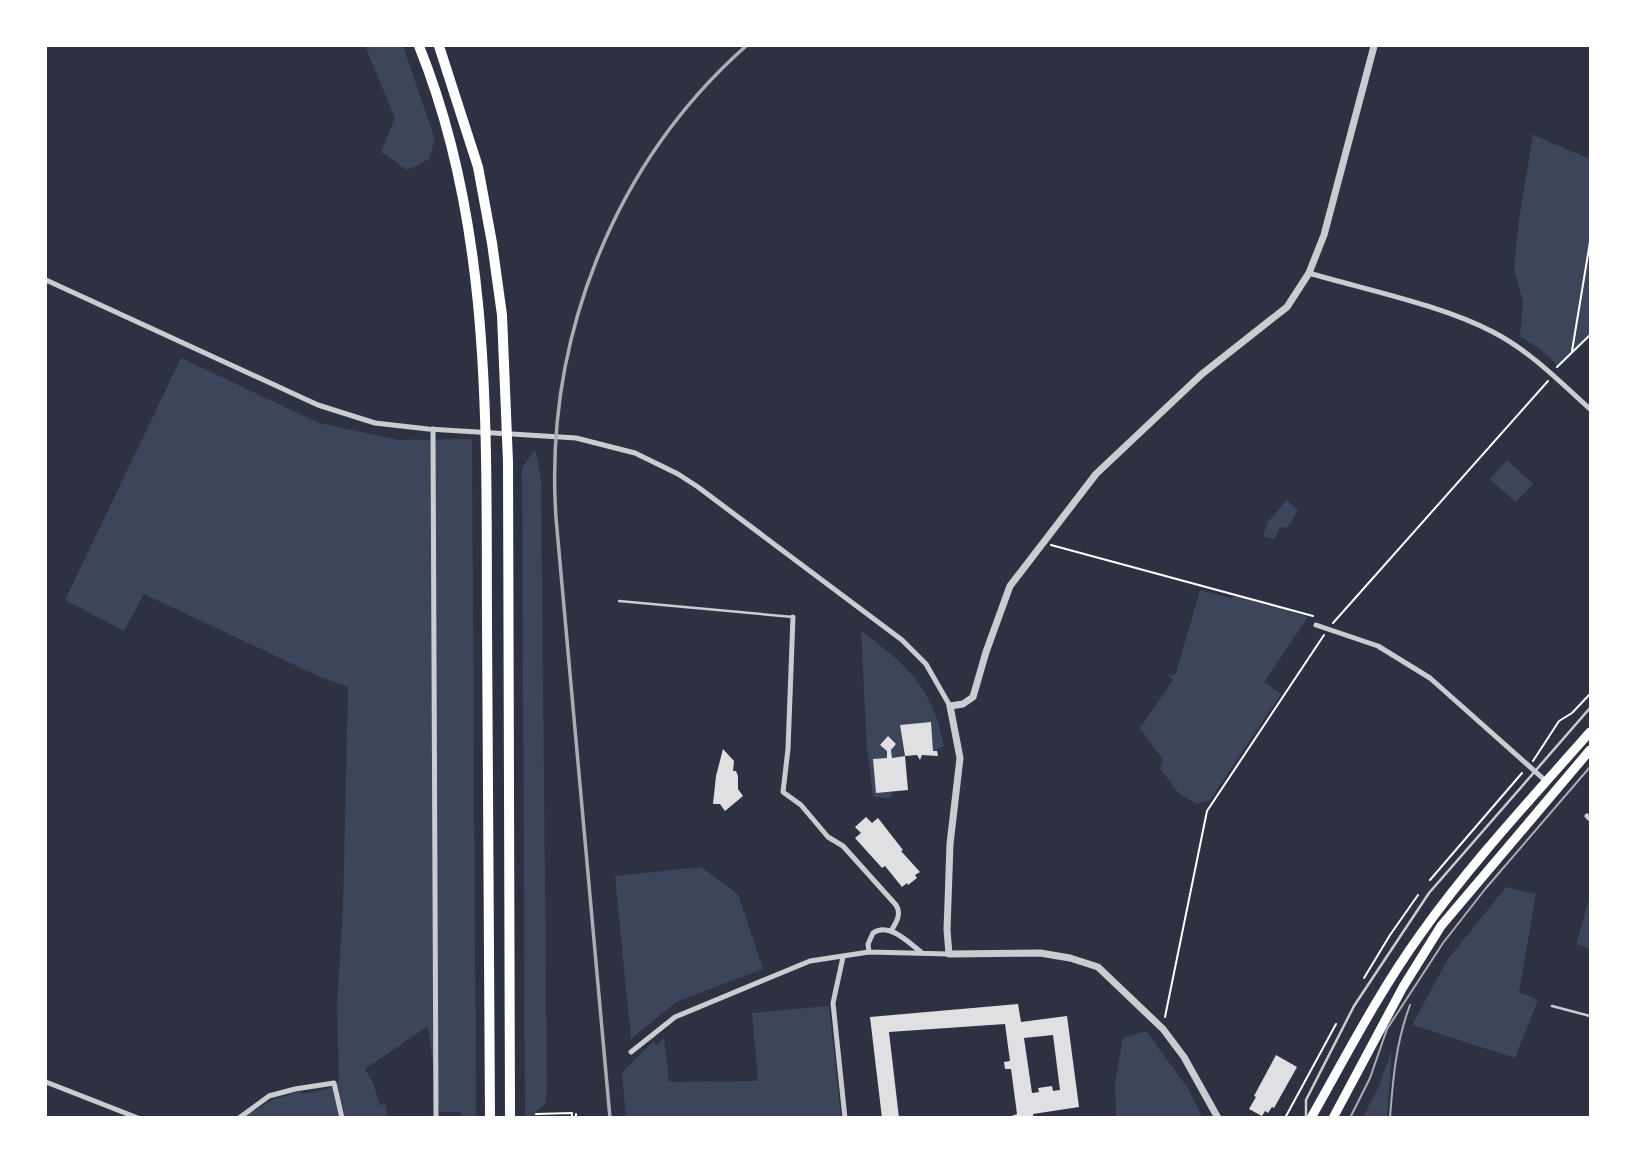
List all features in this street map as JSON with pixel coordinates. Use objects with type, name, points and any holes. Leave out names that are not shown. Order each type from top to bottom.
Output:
[{"type":"highway","points":[[419,46],[455,162],[472,245],[480,317],[486,461],[489,1118]]},
{"type":"highway","points":[[439,46],[478,167],[502,315],[508,462],[510,1118]]},
{"type":"main road","points":[[1309,1118],[1419,936],[1458,885],[1591,732]]},
{"type":"main road","points":[[1333,1118],[1397,997],[1441,926],[1591,750]]},
{"type":"street","points":[[950,706],[964,704],[973,697],[1010,586],[1107,461],[1202,374],[1287,307],[1309,273],[1324,235],[1374,46]]},
{"type":"street","points":[[1309,273],[1457,316],[1494,333],[1525,352],[1591,409]]},
{"type":"street","points":[[46,280],[318,405],[375,424],[576,438],[635,453],[678,474],[902,640],[926,664],[941,687],[950,706],[960,758],[950,844],[947,930],[949,954]]},
{"type":"street","points":[[433,429],[436,1118]]},
{"type":"street","points":[[793,617],[788,749],[783,792],[801,805],[828,837],[843,846],[896,905],[899,909],[898,918],[891,931]]},
{"type":"street","points":[[1315,625],[1378,646],[1430,678],[1547,782]]},
{"type":"street","points":[[869,952],[868,944],[877,930],[891,931],[921,952]]},
{"type":"street","points":[[631,1052],[675,1017],[810,961],[869,952],[1040,953],[1090,964],[1106,973],[1163,1029],[1184,1057],[1218,1118]]},
{"type":"street","points":[[843,957],[833,1003],[845,1118]]},
{"type":"street","points":[[46,1082],[138,1118]]},
{"type":"street","points":[[239,1118],[269,1097],[295,1089],[334,1083],[342,1118]]},
{"type":"lane","points":[[619,601],[793,617]]},
{"type":"lane","points":[[1309,1118],[1306,1100],[1320,1069],[1354,1006],[1429,893],[1591,709]]},
{"type":"lane","points":[[1552,1006],[1591,1016]]},
{"type":"path","points":[[1572,352],[1591,242]]},
{"type":"path","points":[[1163,1029],[1207,811],[1328,629],[1553,375],[1558,366],[1591,335]]},
{"type":"path","points":[[1044,543],[1321,618]]},
{"type":"path","points":[[536,1114],[572,1113],[572,1118]]},
{"type":"shaded area","points":[[365,46],[403,46],[435,139],[429,159],[407,170],[381,152],[395,118]]},
{"type":"shaded area","points":[[1533,135],[1590,159],[1590,335],[1558,366],[1520,336],[1523,302],[1514,269]]},
{"type":"shaded area","points":[[181,358],[319,423],[399,440],[472,439],[476,1117],[461,1117],[461,1112],[439,1112],[428,1026],[365,1069],[380,1105],[386,1104],[387,1117],[244,1117],[272,1100],[301,1091],[302,1094],[327,1089],[339,1082],[337,1005],[343,908],[348,687],[318,676],[144,594],[124,631],[65,600]]},
{"type":"shaded area","points":[[535,449],[541,477],[547,1089],[545,1104],[536,1112],[538,1117],[525,1117],[522,468]]},
{"type":"shaded area","points":[[1507,460],[1533,484],[1515,502],[1490,479]]},
{"type":"shaded area","points":[[1287,500],[1298,510],[1287,528],[1280,527],[1274,539],[1263,536],[1267,523]]},
{"type":"shaded area","points":[[1200,590],[1231,598],[1235,596],[1308,617],[1264,682],[1281,694],[1210,800],[1197,804],[1179,794],[1160,768],[1163,760],[1140,728],[1173,680],[1167,674],[1176,673]]},
{"type":"shaded area","points":[[861,631],[892,655],[916,680],[933,708],[944,746],[933,751],[930,722],[900,725],[904,756],[892,758],[891,750],[896,744],[887,737],[880,745],[887,751],[887,758],[873,759],[876,792],[892,791],[891,798],[873,797],[867,748]]},
{"type":"shaded area","points":[[701,867],[738,894],[763,969],[676,1002],[631,1039],[615,876]]},
{"type":"shaded area","points":[[1506,887],[1536,894],[1519,992],[1538,1000],[1515,1058],[1412,1025],[1448,959]]},
{"type":"shaded area","points":[[1590,900],[1590,949],[1576,944]]},
{"type":"shaded area","points":[[829,1006],[841,1117],[626,1117],[622,1073],[653,1042],[657,1045],[664,1038],[669,1082],[758,1081],[752,1013]]},
{"type":"shaded area","points":[[1146,1031],[1187,1087],[1202,1117],[1116,1117],[1115,1084],[1123,1038]]},
{"type":"shaded area","points":[[1392,1050],[1387,1117],[1363,1117],[1379,1086]]},
{"type":"building","points":[[931,722],[933,751],[937,751],[938,756],[922,755],[920,760],[917,755],[905,756],[900,725]]},
{"type":"building","points":[[888,736],[896,744],[891,750],[892,758],[905,756],[908,790],[876,793],[873,759],[887,758],[887,751],[880,745]]},
{"type":"building","points":[[723,749],[734,761],[733,771],[736,771],[738,776],[738,789],[743,796],[725,811],[720,804],[713,804]]},
{"type":"building","points":[[866,817],[872,823],[878,818],[903,850],[901,851],[920,872],[908,885],[907,883],[902,887],[885,866],[882,868],[855,838],[861,833],[855,827]]},
{"type":"building","points":[[1018,1004],[1021,1022],[1067,1016],[1079,1107],[1033,1114],[1034,1118],[1006,1118],[1017,1114],[1011,1069],[1005,1069],[1004,1062],[1010,1061],[1005,1024],[889,1032],[899,1118],[882,1118],[870,1017]],"holes":[[[1053,1035],[1060,1090],[1053,1091],[1052,1086],[1038,1088],[1039,1092],[1032,1093],[1024,1038]]]},
{"type":"building","points":[[1276,1055],[1297,1067],[1274,1108],[1268,1113],[1265,1111],[1262,1116],[1249,1109]]},
{"type":"tram line","points":[[1350,1118],[1370,1078],[1387,1029],[1443,943],[1486,888],[1590,767]]},
{"type":"tram line","points":[[1390,1118],[1398,1046],[1410,1005]]},
{"type":"railway","points":[[610,1118],[556,518],[555,452],[562,386],[576,322],[597,260],[624,201],[659,145],[699,93],[746,46]]}]
